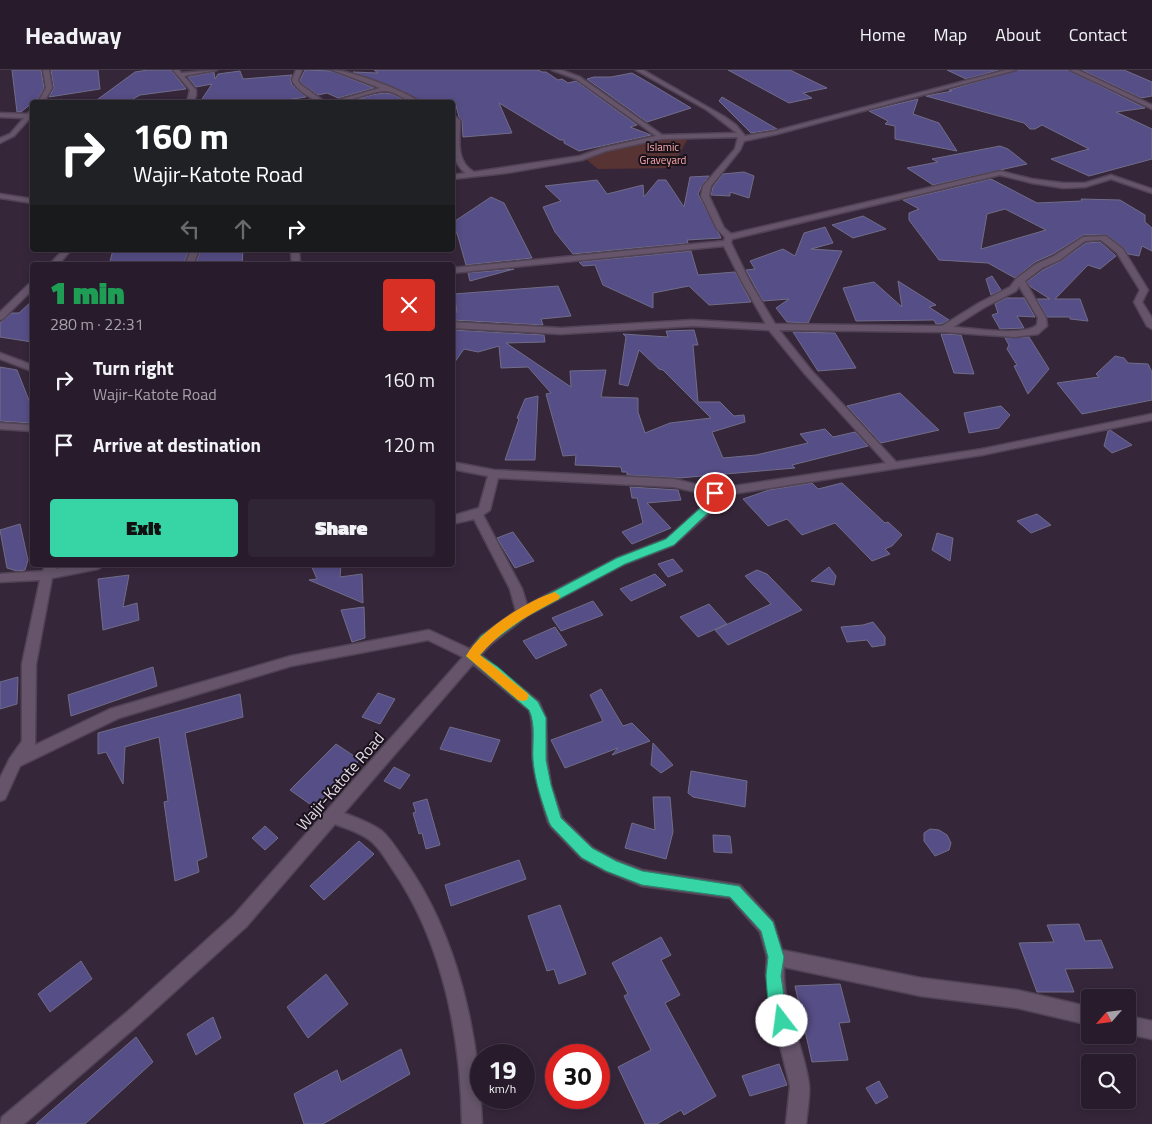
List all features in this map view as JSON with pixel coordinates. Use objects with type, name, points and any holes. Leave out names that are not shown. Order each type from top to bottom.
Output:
[{"type":"street","points":[[42,100],[50,88],[46,70]]},
{"type":"street","points":[[179,73],[214,70]]},
{"type":"street","points":[[299,70],[295,75],[297,85],[319,100]]},
{"type":"street","points":[[335,70],[386,88],[413,100]]},
{"type":"street","points":[[555,70],[578,78],[660,137]]},
{"type":"street","points":[[639,70],[723,119],[737,129],[742,137]]},
{"type":"street","points":[[455,177],[582,158],[604,149],[660,137],[742,137],[775,133],[1012,70]]},
{"type":"street","points":[[1073,70],[1152,106]]},
{"type":"street","points":[[179,73],[193,90],[191,100]]},
{"type":"street","points":[[344,100],[386,88]]},
{"type":"street","points":[[0,115],[30,115]]},
{"type":"street","points":[[0,141],[12,135],[30,116]]},
{"type":"street","points":[[455,119],[457,156],[462,168],[472,174]]},
{"type":"street","points":[[742,137],[738,149],[707,186],[705,196],[728,240],[746,282],[772,327],[808,372],[894,466]]},
{"type":"street","points":[[455,271],[728,240],[816,215],[1000,173],[1036,184],[1086,185],[1110,177],[1140,189],[1152,191]]},
{"type":"street","points":[[0,196],[30,201]]},
{"type":"street","points":[[944,329],[982,305],[1013,289],[1020,280],[1039,266],[1057,258],[1083,239],[1103,238],[1120,251],[1144,290],[1138,302],[1152,326]]},
{"type":"street","points":[[55,262],[65,252]]},
{"type":"street","points":[[455,325],[561,331],[693,323],[772,327],[944,329],[1016,334],[1035,332],[1042,326],[1042,318],[1020,280]]},
{"type":"street","points":[[0,318],[30,288]]},
{"type":"street","points":[[0,356],[30,367]]},
{"type":"street","points":[[455,466],[494,474],[674,484],[715,493],[982,452],[1152,417]]},
{"type":"street","points":[[0,426],[30,428]]},
{"type":"street","points":[[455,519],[478,514],[484,510],[494,474]]},
{"type":"street","name":"Wajir-Katote Road","points":[[9,1124],[132,1019],[240,921],[334,816],[486,640],[523,613],[621,561],[670,542],[710,506],[715,493]]},
{"type":"street","points":[[478,514],[516,589],[523,613]]},
{"type":"street","points":[[0,578],[78,567]]},
{"type":"street","points":[[0,794],[15,762],[28,743],[29,664],[49,570]]},
{"type":"street","points":[[15,762],[115,713],[291,661],[429,635],[472,656],[493,671],[534,706],[540,718],[540,760],[544,785],[556,822],[587,853],[611,866],[642,878],[734,891],[767,927],[776,957],[774,976],[776,1003],[800,1084],[796,1124]]},
{"type":"street","points":[[334,816],[376,835],[412,885],[436,936],[462,1021],[473,1103],[472,1124]]},
{"type":"street","points":[[776,957],[921,987],[1017,999],[1081,1014]]},
{"type":"street","points":[[1136,1027],[1152,1030]]},
{"type":"green space","name":"Islamic Graveyard","points":[[661,139],[687,140],[672,168],[598,169],[587,160],[601,153]]},
{"type":"building","points":[[12,70],[41,70],[44,88],[38,99],[30,100],[30,105],[21,112],[17,112]]},
{"type":"building","points":[[51,70],[98,70],[100,89],[49,97],[54,88]]},
{"type":"building","points":[[171,70],[186,89],[140,95],[131,100],[97,100],[135,72]]},
{"type":"building","points":[[305,70],[331,71],[374,88],[338,98],[327,93],[318,95],[301,83],[300,80]]},
{"type":"building","points":[[374,70],[538,70],[568,83],[576,81],[637,125],[630,127],[651,135],[579,151],[564,143],[564,140],[560,140],[499,103],[512,133],[463,137],[462,120],[459,117],[455,100],[419,100],[403,91],[353,72],[378,73]]},
{"type":"building","points":[[728,70],[790,70],[827,88],[803,93],[812,98],[789,103]]},
{"type":"building","points":[[947,70],[999,70],[966,79]]},
{"type":"building","points":[[1018,70],[1068,70],[1145,108],[1116,112],[1152,129],[1152,159],[1089,176],[1051,159],[1089,149],[1042,125],[1035,129],[1030,129],[1024,123],[926,96],[952,91],[949,90]]},
{"type":"building","points":[[1082,70],[1124,70],[1152,82],[1152,96],[1141,98]]},
{"type":"building","points":[[240,71],[243,79],[292,75],[290,79],[292,85],[306,97],[286,100],[201,100],[212,84],[196,87],[188,77],[214,72],[215,79],[218,74]]},
{"type":"building","points":[[632,73],[691,108],[647,122],[587,79]]},
{"type":"building","points":[[392,94],[405,100],[367,100],[362,98],[353,100],[372,95]]},
{"type":"building","points":[[722,97],[777,129],[751,133],[719,101]]},
{"type":"building","points":[[918,99],[913,114],[939,123],[957,151],[895,139],[895,126],[885,124],[888,121],[869,111]]},
{"type":"building","points":[[1000,146],[1008,149],[1027,164],[933,185],[907,168],[938,162],[932,159]]},
{"type":"building","points":[[744,172],[754,176],[749,198],[730,192],[730,196],[711,195],[713,187],[723,174]]},
{"type":"building","points":[[709,176],[698,194],[721,238],[687,240],[688,243],[573,254],[555,232],[543,207],[561,201],[545,186],[597,180],[607,194],[643,185],[644,197],[658,180],[666,180],[684,207],[690,177]]},
{"type":"building","points":[[991,179],[1037,203],[1082,201],[1081,199],[1120,200],[1145,215],[1145,222],[1152,228],[1152,251],[1142,246],[1139,256],[1128,254],[1124,248],[1107,235],[1083,235],[1053,254],[1035,262],[1015,278],[988,263],[939,260],[909,220],[909,213],[919,209],[903,200]],"holes":[[[1005,209],[1046,230],[981,249],[987,214]]]},
{"type":"building","points":[[491,197],[504,203],[532,258],[466,265],[457,233],[455,233],[455,221]]},
{"type":"building","points":[[863,216],[886,229],[853,238],[832,225]]},
{"type":"building","points":[[825,227],[833,243],[811,249],[842,251],[808,323],[787,322],[776,308],[789,299],[763,301],[746,270],[755,269],[750,261],[783,249],[795,256],[804,233]]},
{"type":"building","points":[[1100,242],[1116,256],[1100,269],[1088,265],[1055,299],[1080,299],[1088,321],[1070,319],[1070,317],[1047,317],[1037,299],[1050,299],[1031,287],[1027,282],[1086,243]]},
{"type":"building","points":[[691,251],[698,275],[735,272],[751,302],[709,305],[689,286],[653,293],[653,308],[603,285],[595,265],[583,266],[579,262]]},
{"type":"building","points":[[112,252],[188,252],[184,262],[110,262]]},
{"type":"building","points":[[200,252],[243,252],[242,262],[196,262]]},
{"type":"building","points":[[514,269],[470,281],[468,273]]},
{"type":"building","points":[[992,276],[1001,290],[991,295],[986,279]]},
{"type":"building","points":[[898,281],[936,305],[929,307],[949,320],[941,324],[936,324],[934,320],[856,321],[843,288],[874,282],[902,307]]},
{"type":"building","points":[[558,286],[571,316],[541,319],[543,325],[455,320],[455,312],[457,312],[455,294]]},
{"type":"building","points":[[1006,298],[1024,298],[1035,317],[1017,316],[1024,328],[1000,329],[992,315],[998,313],[995,304]]},
{"type":"building","points":[[30,303],[30,342],[0,337],[0,323],[12,313],[19,313]]},
{"type":"building","points":[[455,330],[544,335],[545,342],[506,343],[571,387],[570,371],[606,370],[601,397],[638,398],[638,412],[645,433],[670,423],[711,418],[663,370],[659,369],[639,350],[628,386],[619,384],[626,337],[623,334],[668,337],[666,331],[694,330],[698,345],[693,345],[698,402],[720,402],[734,416],[744,415],[745,422],[712,432],[723,458],[756,455],[808,443],[800,434],[825,429],[833,437],[855,432],[868,446],[792,465],[795,468],[679,478],[627,475],[627,472],[622,472],[621,467],[575,465],[576,455],[563,456],[546,394],[551,393],[528,367],[501,368],[499,346],[478,352],[464,349],[455,362]]},
{"type":"building","points":[[793,332],[835,333],[856,368],[818,371]]},
{"type":"building","points":[[941,334],[961,335],[974,374],[954,373]]},
{"type":"building","points":[[1029,337],[1049,369],[1028,394],[1014,366],[1017,365],[1007,349],[1009,345],[1005,338]]},
{"type":"building","points":[[1115,356],[1124,358],[1128,363],[1148,364],[1152,372],[1152,400],[1082,414],[1057,383],[1099,377],[1096,374]]},
{"type":"building","points":[[0,367],[17,370],[30,403],[30,423],[0,421]]},
{"type":"building","points":[[900,393],[939,430],[881,443],[847,406]]},
{"type":"building","points":[[538,396],[535,460],[505,460],[519,419],[517,418],[525,399]]},
{"type":"building","points":[[1001,406],[1010,415],[999,428],[969,433],[964,413]]},
{"type":"building","points":[[1110,430],[1132,445],[1112,453],[1104,446],[1108,431]]},
{"type":"building","points":[[812,483],[818,489],[842,483],[885,523],[888,522],[902,535],[892,546],[885,549],[890,554],[872,561],[835,523],[802,535],[787,519],[768,526],[743,499],[769,490]]},
{"type":"building","points":[[630,487],[678,490],[681,500],[647,503],[671,528],[632,544],[622,532],[643,523],[637,498],[632,498]]},
{"type":"building","points":[[1037,514],[1051,525],[1031,533],[1017,521]]},
{"type":"building","points":[[20,524],[28,560],[25,570],[17,571],[7,568],[0,530]]},
{"type":"building","points":[[513,532],[534,561],[515,568],[497,538]]},
{"type":"building","points":[[937,533],[953,538],[950,561],[932,550]]},
{"type":"building","points":[[673,559],[683,571],[668,577],[658,564]]},
{"type":"building","points":[[312,567],[341,567],[340,577],[362,574],[363,603],[309,580],[317,579]]},
{"type":"building","points":[[829,567],[836,576],[834,585],[811,581]]},
{"type":"building","points":[[757,570],[767,574],[802,610],[728,645],[715,630],[771,604],[745,576]]},
{"type":"building","points":[[655,574],[666,585],[631,601],[620,589]]},
{"type":"building","points":[[129,575],[123,607],[137,603],[139,620],[103,630],[98,579]]},
{"type":"building","points":[[593,601],[603,615],[561,631],[552,618]]},
{"type":"building","points":[[709,604],[727,624],[698,637],[680,617]]},
{"type":"building","points":[[364,607],[365,638],[352,642],[341,610]]},
{"type":"building","points":[[873,622],[885,637],[885,645],[872,647],[867,640],[847,642],[841,627]]},
{"type":"building","points":[[555,627],[567,645],[536,659],[523,641]]},
{"type":"building","points":[[153,667],[157,686],[71,716],[68,695]]},
{"type":"building","points":[[18,677],[17,704],[0,709],[0,682]]},
{"type":"building","points":[[601,689],[623,726],[632,723],[650,741],[612,755],[618,748],[565,768],[551,740],[603,721],[590,695]]},
{"type":"building","points":[[378,693],[395,699],[380,724],[362,717]]},
{"type":"building","points":[[240,694],[243,717],[185,733],[207,857],[197,861],[199,872],[175,881],[164,802],[168,801],[159,737],[125,747],[123,784],[106,752],[98,754],[98,733]]},
{"type":"building","points":[[450,727],[500,740],[491,762],[440,749]]},
{"type":"building","points":[[653,743],[673,765],[661,773],[651,765]]},
{"type":"building","points":[[336,744],[360,760],[314,807],[290,790]]},
{"type":"building","points":[[394,767],[410,775],[400,789],[384,781]]},
{"type":"building","points":[[691,771],[747,781],[745,807],[693,797],[688,793]]},
{"type":"building","points":[[653,797],[670,797],[673,832],[666,859],[625,848],[632,823],[655,830]]},
{"type":"building","points":[[427,799],[440,845],[426,849],[422,833],[419,834],[413,813],[416,812],[413,803]]},
{"type":"building","points":[[265,826],[278,838],[265,850],[252,838]]},
{"type":"building","points":[[930,829],[939,830],[947,835],[951,843],[949,850],[935,856],[924,841],[924,833]]},
{"type":"building","points":[[713,835],[730,836],[732,853],[714,852]]},
{"type":"building","points":[[359,841],[374,854],[324,900],[310,886]]},
{"type":"building","points":[[519,860],[526,879],[451,906],[445,885]]},
{"type":"building","points":[[560,905],[586,974],[559,984],[554,969],[547,971],[528,916]]},
{"type":"building","points":[[1079,924],[1085,941],[1101,940],[1113,968],[1065,969],[1074,992],[1037,992],[1019,943],[1054,942],[1047,925]]},
{"type":"building","points":[[661,937],[671,955],[661,960],[680,995],[665,1003],[716,1096],[684,1115],[681,1110],[657,1124],[645,1124],[618,1067],[651,1050],[624,996],[628,994],[612,963]]},
{"type":"building","points":[[81,961],[92,979],[50,1012],[38,994]]},
{"type":"building","points":[[326,974],[348,1004],[308,1038],[287,1007]]},
{"type":"building","points":[[840,984],[850,1022],[839,1023],[848,1060],[812,1062],[795,986]]},
{"type":"building","points":[[213,1017],[221,1038],[196,1055],[187,1034]]},
{"type":"building","points":[[136,1037],[153,1062],[85,1124],[36,1124]]},
{"type":"building","points":[[401,1049],[410,1074],[323,1124],[304,1124],[294,1094],[337,1070],[341,1082]]},
{"type":"building","points":[[779,1064],[787,1085],[750,1096],[742,1076]]},
{"type":"building","points":[[879,1081],[888,1097],[876,1104],[866,1088]]},
{"type":"slow traffic","points":[[523,696],[472,656],[486,640],[523,613],[555,596]]},
{"type":"route","points":[[715,493],[710,506],[670,542],[621,561],[523,613],[486,640],[472,656],[493,671],[534,706],[540,718],[540,760],[544,785],[556,822],[587,853],[611,866],[642,878],[734,891],[767,927],[776,957],[774,976],[776,1003],[782,1021]]}]
